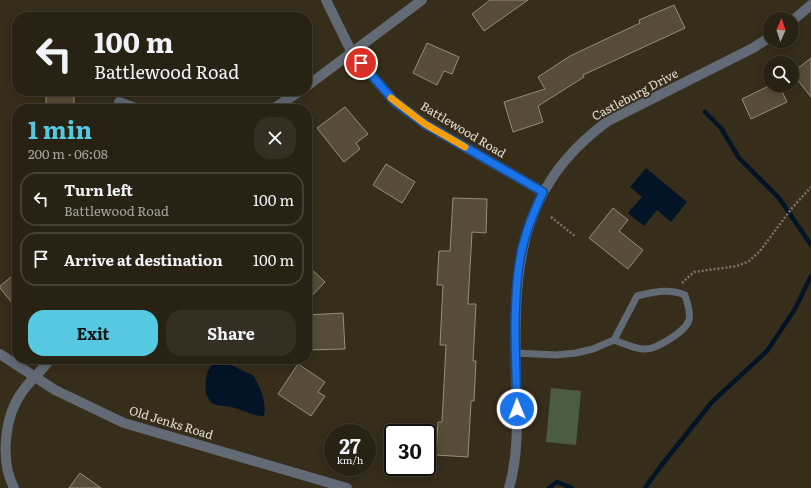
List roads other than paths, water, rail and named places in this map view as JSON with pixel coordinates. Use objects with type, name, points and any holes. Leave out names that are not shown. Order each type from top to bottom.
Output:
[{"type":"street","name":"Battlewood Road","points":[[326,0],[352,53],[395,102],[425,124],[543,192]]},
{"type":"street","points":[[312,82],[422,0]]},
{"type":"street","points":[[799,15],[811,5]]},
{"type":"street","name":"Castleburg Drive","points":[[509,488],[517,437],[517,282],[520,258],[532,216],[543,192],[571,152],[587,136],[608,121],[763,42]]},
{"type":"street","points":[[280,104],[292,96]]},
{"type":"street","points":[[119,102],[125,104]]},
{"type":"street","name":"Old Jenks Road","points":[[0,354],[12,362]]},
{"type":"street","name":"Old Jenks Road","points":[[14,364],[33,377],[74,400],[124,423],[347,488]]},
{"type":"street","points":[[14,488],[9,473],[6,450],[9,421],[20,394],[45,364]]},
{"type":"lane","points":[[516,353],[556,356],[594,350],[614,340],[637,296],[675,290],[685,295],[689,306],[689,321],[683,331],[658,345],[645,350],[614,340]]},
{"type":"water","points":[[646,168],[687,202],[671,222],[657,210],[644,226],[628,213],[642,197],[630,187]]},
{"type":"water","points":[[214,364],[229,364],[254,376],[264,400],[264,416],[255,415],[239,409],[212,403],[207,396],[206,391],[206,377],[210,367]]},
{"type":"waterway","points":[[705,112],[721,128],[739,158],[779,198],[811,245]]},
{"type":"waterway","points":[[645,488],[712,402],[767,351],[795,309],[811,276]]},
{"type":"waterway","points":[[549,488],[557,482],[572,488]]}]
